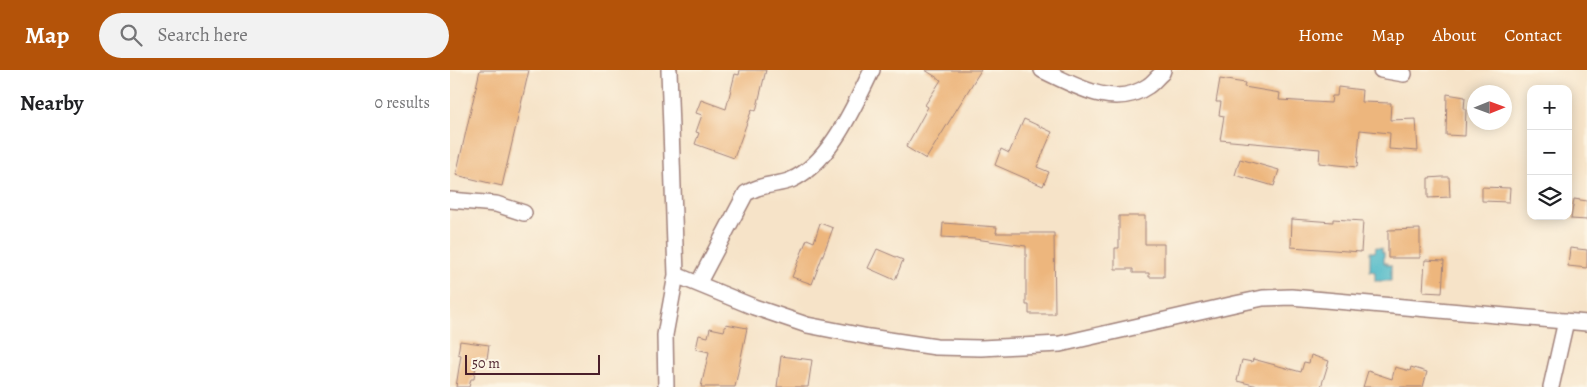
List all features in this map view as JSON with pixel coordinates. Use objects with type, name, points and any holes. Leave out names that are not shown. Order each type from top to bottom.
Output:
[{"type":"street","points":[[666,387],[666,335],[676,275],[669,70]]},
{"type":"street","points":[[698,284],[746,192],[761,186],[792,180],[811,167],[828,149],[852,110],[872,70]]},
{"type":"street","points":[[1042,70],[1093,94],[1124,97],[1147,87],[1163,70]]},
{"type":"street","points":[[1381,70],[1404,74]]},
{"type":"street","points":[[450,200],[496,204],[524,213]]},
{"type":"street","points":[[676,275],[754,307],[807,325],[869,338],[936,347],[981,348],[1060,344],[1263,298],[1291,297],[1587,323]]},
{"type":"street","points":[[1551,387],[1566,321]]},
{"type":"water","points":[[1376,247],[1382,248],[1382,252],[1384,252],[1384,263],[1391,265],[1391,281],[1375,281],[1375,272],[1370,271],[1370,252],[1375,252]]},
{"type":"building","points":[[480,70],[529,70],[502,186],[456,175]]},
{"type":"building","points":[[740,70],[766,70],[756,111],[752,109],[734,158],[695,144],[699,133],[696,132],[702,115],[696,113],[701,100],[726,109],[735,74],[739,75]]},
{"type":"building","points":[[925,70],[981,70],[926,159],[906,147],[928,107],[925,105],[941,80]]},
{"type":"building","points":[[1220,79],[1245,83],[1244,87],[1280,93],[1279,100],[1331,103],[1332,96],[1337,96],[1338,87],[1362,90],[1361,102],[1391,103],[1390,120],[1416,119],[1418,151],[1389,149],[1390,133],[1360,130],[1357,167],[1319,163],[1320,149],[1220,140],[1224,116],[1219,115],[1221,102],[1216,102]]},
{"type":"building","points":[[1447,94],[1465,97],[1465,136],[1446,135]]},
{"type":"building","points":[[1024,119],[1052,132],[1037,167],[1049,172],[1043,186],[995,165],[1001,149],[1009,153]]},
{"type":"building","points":[[1240,159],[1279,170],[1274,186],[1235,175]]},
{"type":"building","points":[[1449,177],[1450,197],[1428,198],[1428,178]]},
{"type":"building","points":[[1482,187],[1510,188],[1509,202],[1482,201]]},
{"type":"building","points":[[1574,199],[1587,201],[1587,220],[1572,219]]},
{"type":"building","points":[[1119,216],[1145,216],[1145,244],[1164,244],[1164,277],[1149,277],[1149,273],[1133,273],[1133,269],[1115,269],[1115,248],[1119,248]]},
{"type":"building","points":[[1292,219],[1333,222],[1333,219],[1363,221],[1361,252],[1291,247]]},
{"type":"building","points":[[820,223],[833,228],[812,284],[792,277],[807,239],[814,242]]},
{"type":"building","points":[[943,223],[997,227],[996,233],[1054,233],[1055,314],[1029,314],[1029,305],[1026,305],[1026,246],[975,239],[942,237]]},
{"type":"building","points":[[1420,229],[1420,258],[1388,258],[1388,230]]},
{"type":"building","points":[[1570,248],[1587,250],[1587,268],[1568,266]]},
{"type":"building","points":[[877,249],[903,260],[895,280],[868,268]]},
{"type":"building","points":[[1425,260],[1444,261],[1442,293],[1423,292]]},
{"type":"building","points":[[726,324],[747,328],[735,387],[701,387],[709,352],[696,349],[699,335],[708,337],[710,328],[724,331]]},
{"type":"building","points":[[460,341],[489,345],[487,359],[477,358],[474,379],[471,379],[469,387],[456,387],[461,355],[458,354]]},
{"type":"building","points":[[1311,355],[1329,361],[1321,387],[1262,387],[1237,381],[1242,360],[1252,362],[1253,359],[1301,372],[1304,362],[1309,363]]},
{"type":"building","points":[[781,356],[812,360],[808,387],[777,387]]},
{"type":"building","points":[[1395,367],[1410,371],[1411,367],[1427,372],[1423,387],[1363,387],[1368,371],[1392,379]]}]
